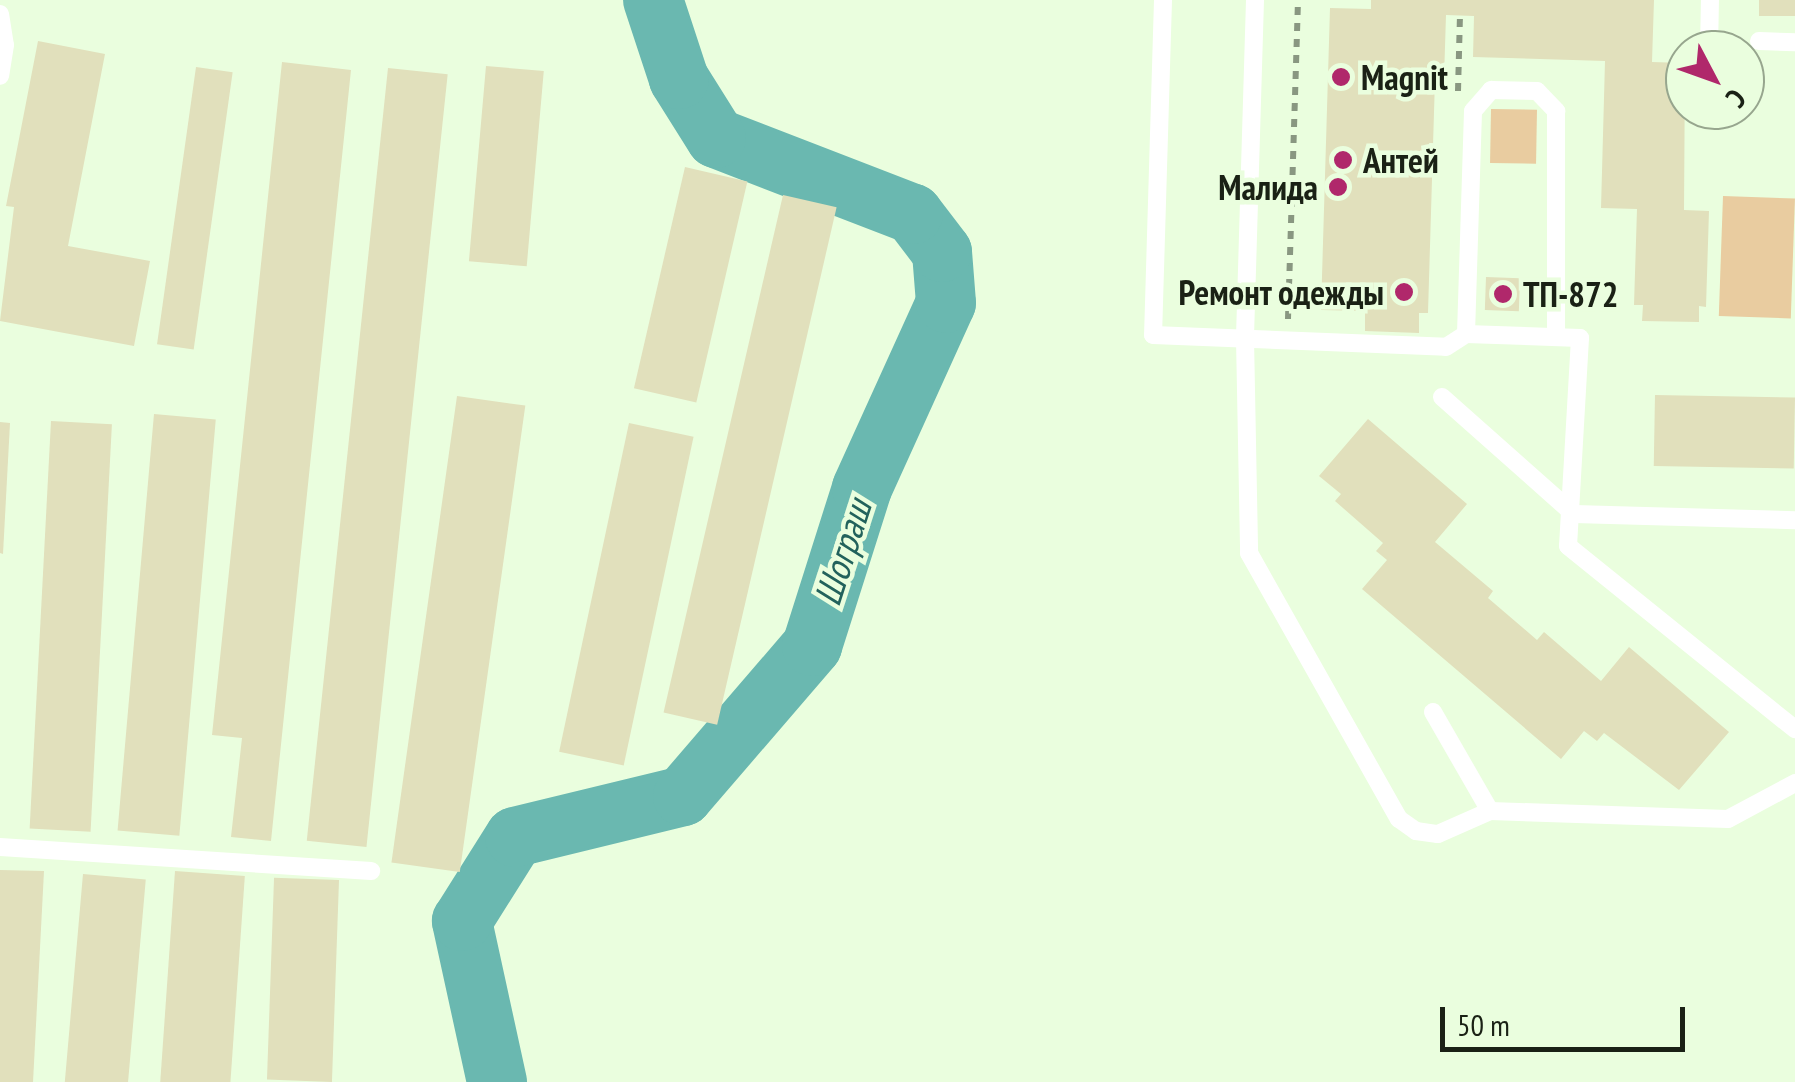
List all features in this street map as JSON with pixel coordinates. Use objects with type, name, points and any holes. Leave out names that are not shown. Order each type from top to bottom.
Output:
[{"type":"lane","points":[[1163,0],[1153,335],[1446,348],[1466,334],[1580,338],[1574,514],[1568,546],[1795,729]]},
{"type":"lane","points":[[1255,0],[1245,338],[1249,553],[1400,819],[1416,831],[1438,834],[1490,811],[1728,819],[1795,783]]},
{"type":"lane","points":[[1709,30],[1710,0]]},
{"type":"lane","points":[[0,14],[5,45],[0,76]]},
{"type":"lane","points":[[1765,41],[1795,42]]},
{"type":"lane","points":[[1466,334],[1473,112],[1491,90],[1537,91],[1554,104],[1556,337]]},
{"type":"lane","points":[[1442,397],[1574,514],[1795,520]]},
{"type":"lane","points":[[1433,712],[1490,811]]},
{"type":"lane","points":[[0,846],[371,871]]},
{"type":"path","points":[[1288,340],[1298,0]]},
{"type":"path","points":[[1460,15],[1457,111],[1473,112]]},
{"type":"shaded area","points":[[1491,109],[1537,110],[1536,164],[1490,163]]},
{"type":"shaded area","points":[[1723,196],[1795,199],[1791,318],[1719,316]]},
{"type":"building","points":[[1371,0],[1654,0],[1652,62],[1665,62],[1665,130],[1685,130],[1684,210],[1709,211],[1706,307],[1699,306],[1699,322],[1642,321],[1643,305],[1634,305],[1637,209],[1601,208],[1605,61],[1473,57],[1474,16],[1446,15],[1444,79],[1435,79],[1428,313],[1419,313],[1419,333],[1365,331],[1365,311],[1321,310],[1330,8],[1371,9]]},
{"type":"building","points":[[1759,0],[1795,0],[1795,16],[1759,16]]},
{"type":"building","points":[[38,41],[105,54],[68,246],[150,261],[134,346],[0,321],[14,207],[6,206]]},
{"type":"building","points":[[282,62],[351,70],[271,841],[231,837],[242,738],[212,735]]},
{"type":"building","points":[[486,66],[544,71],[527,266],[469,261]]},
{"type":"building","points":[[196,67],[233,72],[194,349],[157,344]]},
{"type":"building","points":[[388,68],[448,74],[366,847],[307,841]]},
{"type":"building","points":[[685,167],[747,181],[696,403],[634,388]]},
{"type":"building","points":[[783,195],[837,207],[717,725],[664,712]]},
{"type":"building","name":"ТП-872","points":[[1486,277],[1520,278],[1519,311],[1485,310]]},
{"type":"building","points":[[1655,395],[1795,397],[1794,468],[1654,466]]},
{"type":"building","points":[[457,396],[525,406],[460,872],[391,862]]},
{"type":"building","points":[[154,414],[216,419],[179,836],[118,830]]},
{"type":"building","points":[[1368,419],[1467,504],[1435,542],[1493,591],[1488,598],[1537,640],[1544,632],[1601,681],[1629,647],[1729,732],[1679,790],[1604,733],[1597,741],[1584,731],[1561,759],[1362,589],[1387,560],[1376,551],[1383,543],[1335,501],[1341,494],[1319,476]]},
{"type":"building","points":[[51,421],[112,424],[91,832],[30,828]]},
{"type":"building","points":[[0,422],[10,423],[3,554],[0,553]]},
{"type":"building","points":[[629,423],[694,437],[624,765],[559,752]]},
{"type":"building","points":[[0,870],[44,871],[33,1082],[0,1082]]},
{"type":"building","points":[[175,871],[245,876],[230,1082],[160,1082]]},
{"type":"building","points":[[83,874],[146,879],[128,1082],[65,1082]]},
{"type":"building","points":[[274,878],[339,880],[332,1082],[267,1080]]},
{"type":"waterway","name":"Шограш","points":[[497,1082],[462,921],[515,837],[683,796],[812,646],[862,488],[946,303],[942,252],[913,214],[716,138],[679,79],[653,0]]},
{"type":"place","name":"Magnit","points":[[1341,77]]},
{"type":"place","name":"Антей","points":[[1343,160]]},
{"type":"place","name":"Малида","points":[[1338,187]]},
{"type":"place","name":"Ремонт одежды","points":[[1404,292]]},
{"type":"place","name":"ТП-872","points":[[1503,294]]}]
